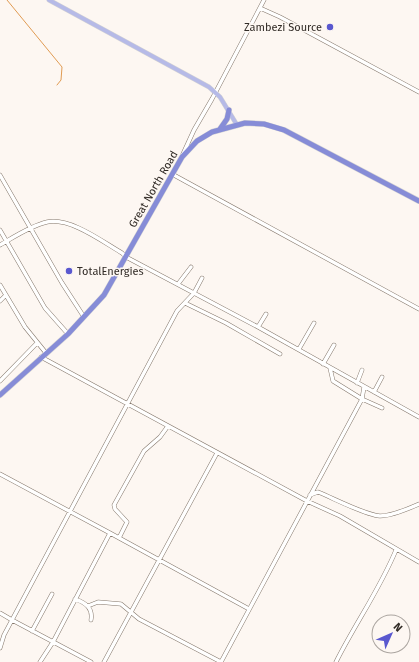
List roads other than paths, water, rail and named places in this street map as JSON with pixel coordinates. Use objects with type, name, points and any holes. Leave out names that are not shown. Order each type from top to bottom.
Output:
[{"type":"highway","points":[[220,129],[227,118],[229,110]]},
{"type":"highway","name":"Great North Road","points":[[0,395],[68,334],[104,295],[182,157],[204,136],[220,129],[237,125],[264,124],[284,130],[419,201]]},
{"type":"main road","points":[[49,0],[187,74],[215,92],[229,110],[237,125]]},
{"type":"street","points":[[182,157],[187,143],[264,0]]},
{"type":"street","points":[[260,8],[280,17],[419,92]]},
{"type":"street","points":[[172,174],[419,309]]},
{"type":"street","points":[[0,175],[32,228],[62,283],[84,317]]},
{"type":"street","points":[[0,245],[32,228],[47,222],[64,222],[122,253],[126,257],[299,349],[330,368],[419,417]]},
{"type":"street","points":[[0,230],[45,308],[68,334]]},
{"type":"street","points":[[178,284],[191,267]]},
{"type":"street","points":[[0,648],[4,635],[177,312],[194,293],[202,278]]},
{"type":"street","points":[[0,285],[25,327],[46,353]]},
{"type":"street","points":[[0,300],[6,295]]},
{"type":"street","points":[[185,303],[226,323],[280,354]]},
{"type":"street","points":[[258,327],[266,314]]},
{"type":"street","points":[[299,349],[314,323]]},
{"type":"street","points":[[0,381],[37,342]]},
{"type":"street","points":[[323,364],[334,346]]},
{"type":"street","points":[[41,358],[307,501],[340,516],[396,550],[419,562]]},
{"type":"street","points":[[330,368],[330,374],[333,381],[362,399],[382,408]]},
{"type":"street","points":[[357,383],[362,370]]},
{"type":"street","points":[[374,392],[382,377]]},
{"type":"street","points":[[88,606],[98,602],[115,602],[132,612],[139,619],[221,662],[362,399],[364,387]]},
{"type":"street","points":[[119,538],[127,522],[115,509],[114,505],[144,451],[160,437],[168,426]]},
{"type":"street","points":[[104,662],[217,453]]},
{"type":"street","points":[[0,474],[249,609]]},
{"type":"street","points":[[310,495],[318,492],[360,510],[380,516],[419,504]]},
{"type":"street","points":[[40,662],[53,642],[110,533]]},
{"type":"street","points":[[336,662],[345,643],[353,634],[385,575],[396,550]]},
{"type":"street","points":[[32,631],[52,594]]},
{"type":"street","points":[[75,599],[88,606],[91,612],[91,620]]},
{"type":"street","points":[[0,613],[91,662]]},
{"type":"waterway","points":[[7,0],[62,67],[61,80],[57,85]]},
{"type":"place","name":"Zambezi Source","points":[[330,27]]},
{"type":"place","name":"TotalEnergies","points":[[69,271]]}]
